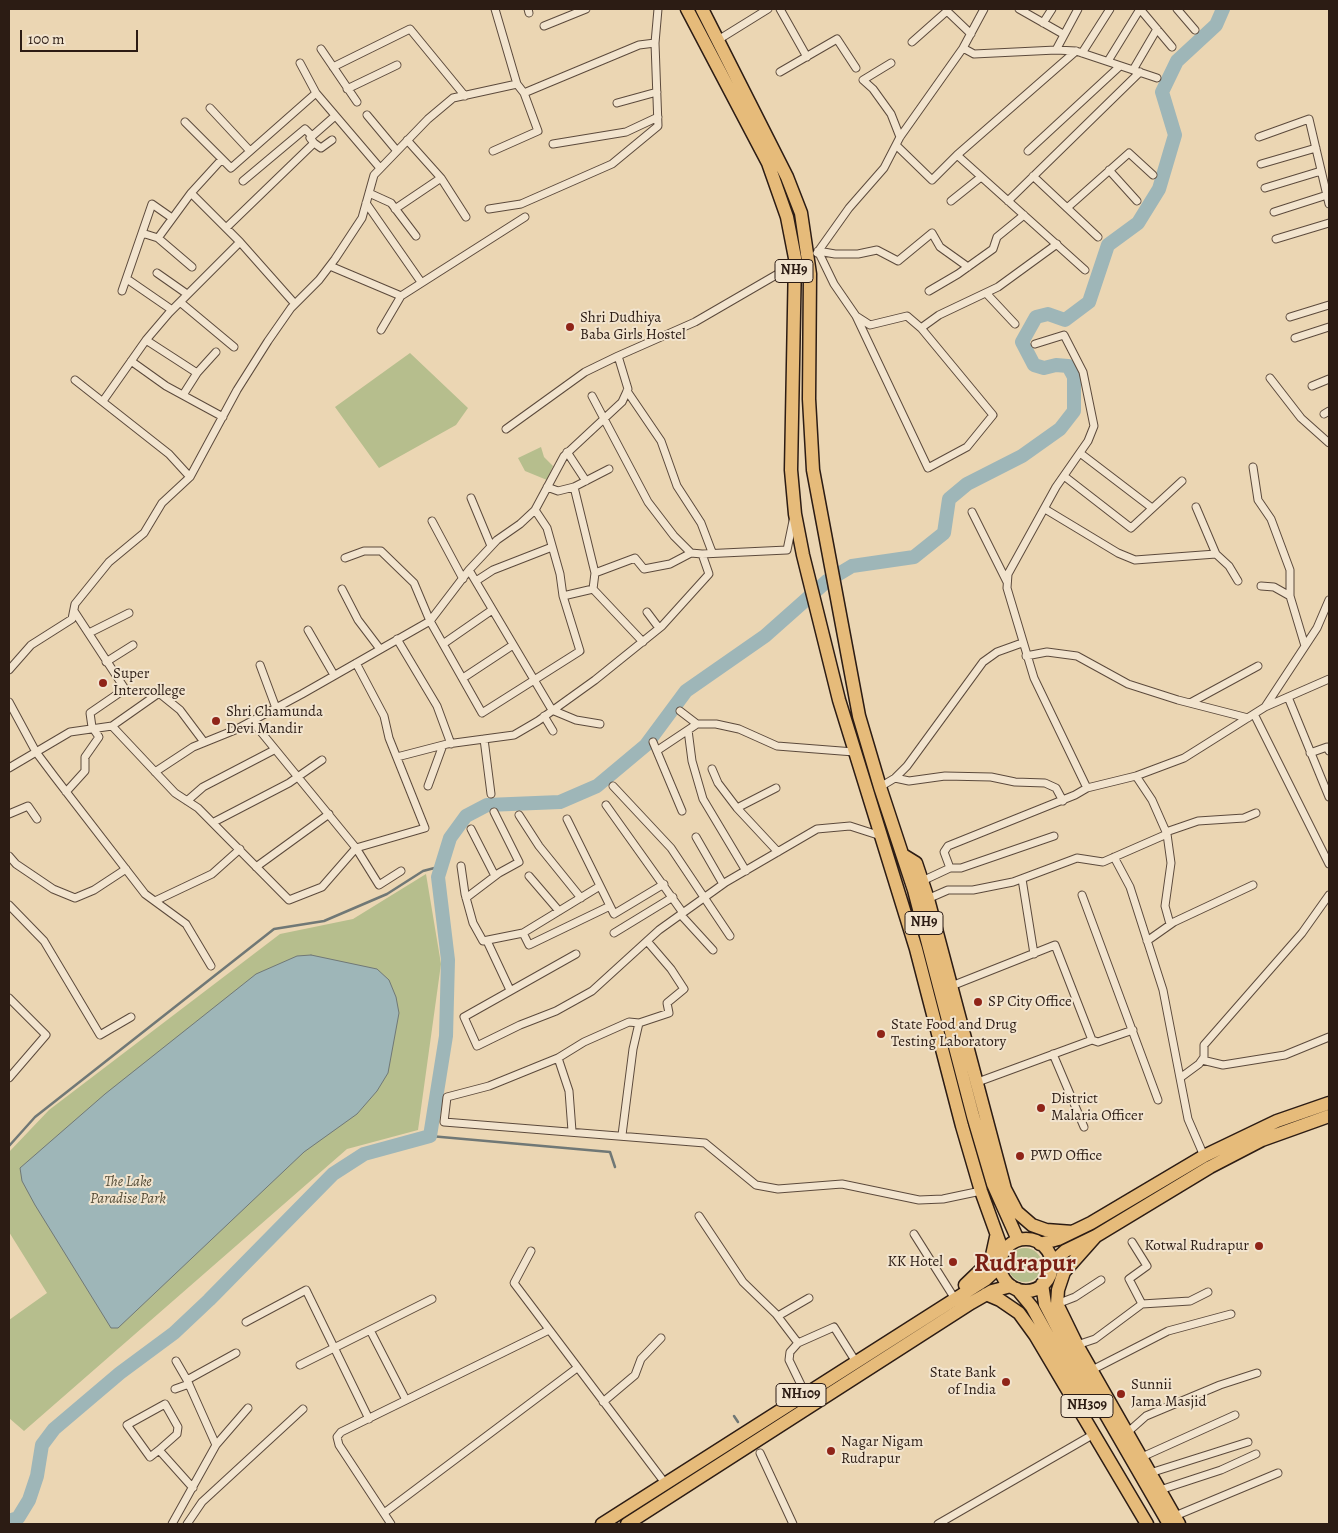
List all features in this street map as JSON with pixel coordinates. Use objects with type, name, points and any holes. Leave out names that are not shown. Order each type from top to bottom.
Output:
[{"type":"highway","name":"NH9","points":[[687,9],[768,163],[787,217],[794,264],[791,470],[795,514],[804,555],[854,752],[902,854],[918,883],[972,1084],[993,1184],[1018,1240]]},
{"type":"highway","name":"NH9","points":[[702,9],[787,177],[801,212],[809,263],[810,428],[813,470],[882,836],[916,950],[962,1126],[981,1191],[1003,1252]]},
{"type":"highway","points":[[972,1084],[1005,1189],[1016,1212],[1032,1225],[1046,1230],[1073,1232]]},
{"type":"highway","points":[[1040,1244],[1073,1232],[1207,1162],[1278,1121],[1329,1103]]},
{"type":"highway","points":[[1051,1264],[1065,1251],[1096,1236],[1207,1162],[1329,1116]]},
{"type":"highway","points":[[1096,1236],[1064,1272],[1058,1290],[1057,1304],[1073,1347],[1092,1370],[1160,1490],[1169,1522]]},
{"type":"highway","points":[[955,1299],[961,1289],[990,1260],[996,1237]]},
{"type":"highway","points":[[1027,1239],[1040,1244],[1048,1252],[1051,1264],[1049,1277],[1042,1284],[1028,1290],[1014,1287],[1001,1274],[1000,1266],[1003,1252],[1010,1243],[1018,1240],[1027,1239]]},
{"type":"highway","name":"NH109","points":[[602,1524],[664,1483],[808,1399],[912,1334],[955,1299],[985,1280],[1000,1266]]},
{"type":"highway","name":"NH309","points":[[1042,1284],[1045,1304],[1073,1347],[1169,1522]]},
{"type":"highway","name":"NH109","points":[[627,1524],[808,1399],[856,1362],[986,1294],[1014,1287]]},
{"type":"highway","name":"NH309","points":[[1014,1287],[1032,1307],[1050,1351],[1097,1433],[1169,1522]]},
{"type":"highway","points":[[986,1294],[1000,1300],[1019,1313],[1050,1351]]},
{"type":"highway","points":[[1097,1433],[1147,1524]]},
{"type":"highway","points":[[638,1500],[645,1512]]},
{"type":"street","points":[[493,151],[538,131],[524,93],[517,84],[495,9]]},
{"type":"street","points":[[544,26],[586,9]]},
{"type":"street","points":[[489,209],[521,204],[612,164],[658,126],[655,43],[658,9]]},
{"type":"street","points":[[780,9],[807,57]]},
{"type":"street","points":[[809,263],[849,208],[884,168],[900,137],[964,48],[984,9]]},
{"type":"street","points":[[1019,9],[1063,34]]},
{"type":"street","points":[[1043,23],[1052,9]]},
{"type":"street","points":[[1056,50],[1078,9]]},
{"type":"street","points":[[896,146],[932,180],[957,155],[1079,52],[1110,9]]},
{"type":"street","points":[[1108,62],[1140,9],[1172,47]]},
{"type":"street","points":[[1177,9],[1195,30]]},
{"type":"street","points":[[718,40],[764,10]]},
{"type":"street","points":[[912,42],[947,11],[971,34]]},
{"type":"street","points":[[333,67],[410,29],[465,96]]},
{"type":"street","points":[[1008,201],[1136,71],[1157,29]]},
{"type":"street","points":[[780,72],[837,39],[856,68]]},
{"type":"street","points":[[524,93],[639,44],[655,43]]},
{"type":"street","points":[[964,48],[974,54],[1056,50],[1079,52],[1157,78]]},
{"type":"street","points":[[321,49],[357,102]]},
{"type":"street","points":[[300,63],[316,93],[380,168]]},
{"type":"street","points":[[891,63],[863,80],[873,89],[891,114],[900,137]]},
{"type":"street","points":[[347,89],[397,65]]},
{"type":"street","points":[[1028,150],[1120,66]]},
{"type":"street","points":[[9,670],[31,645],[72,619],[75,604],[109,562],[144,532],[162,503],[190,477],[263,349],[295,304],[330,266],[362,218],[374,175],[380,168],[407,140],[453,98],[517,84]]},
{"type":"street","points":[[617,104],[657,92]]},
{"type":"street","points":[[184,122],[231,168],[316,93]]},
{"type":"street","points":[[210,108],[250,151]]},
{"type":"street","points":[[367,115],[397,151]]},
{"type":"street","points":[[226,228],[336,116]]},
{"type":"street","points":[[553,144],[626,132],[658,117]]},
{"type":"street","points":[[1259,137],[1309,119],[1329,204]]},
{"type":"street","points":[[243,181],[305,129],[321,148],[332,140]]},
{"type":"street","points":[[407,140],[441,178],[466,218]]},
{"type":"street","points":[[1261,164],[1316,148]]},
{"type":"street","points":[[1067,208],[1129,153],[1153,175]]},
{"type":"street","points":[[957,155],[1085,270]]},
{"type":"street","points":[[158,238],[191,193],[222,159]]},
{"type":"street","points":[[1109,170],[1137,201]]},
{"type":"street","points":[[1265,188],[1321,171]]},
{"type":"street","points":[[1034,176],[1098,237]]},
{"type":"street","points":[[951,201],[981,177]]},
{"type":"street","points":[[395,209],[441,178]]},
{"type":"street","points":[[191,193],[240,242],[295,304]]},
{"type":"street","points":[[369,193],[390,203],[416,236]]},
{"type":"street","points":[[1274,212],[1327,195]]},
{"type":"street","points":[[366,203],[421,282]]},
{"type":"street","points":[[122,292],[152,204],[172,218]]},
{"type":"street","points":[[929,291],[993,249],[997,236],[1024,215]]},
{"type":"street","points":[[381,330],[401,296],[525,217]]},
{"type":"street","points":[[1276,239],[1329,223]]},
{"type":"street","points":[[142,233],[158,238],[192,267]]},
{"type":"street","points":[[818,250],[835,254],[858,254],[878,250],[898,262],[932,233],[940,246],[968,267]]},
{"type":"street","points":[[103,401],[146,340],[187,294],[240,242]]},
{"type":"street","points":[[921,328],[939,315],[998,287],[1057,244]]},
{"type":"street","points":[[818,250],[834,284],[856,316],[928,468],[967,447],[993,415],[921,328],[907,316],[870,325],[856,316]]},
{"type":"street","points":[[506,429],[585,372],[695,322],[794,264]]},
{"type":"street","points":[[330,266],[401,296]]},
{"type":"street","points":[[157,272],[187,294]]},
{"type":"street","points":[[127,279],[172,310]]},
{"type":"street","points":[[986,293],[1015,324]]},
{"type":"street","points":[[180,302],[234,347]]},
{"type":"street","points":[[1290,317],[1329,305]]},
{"type":"street","points":[[1295,338],[1329,327]]},
{"type":"street","points":[[1035,344],[1064,334],[1083,372],[1094,426],[1008,574],[1007,588],[1034,678],[1086,788]]},
{"type":"street","points":[[146,340],[197,373]]},
{"type":"street","points":[[183,396],[197,373],[216,352]]},
{"type":"street","points":[[618,356],[627,391],[661,441],[677,486],[701,523],[712,552]]},
{"type":"street","points":[[131,362],[183,396],[223,417]]},
{"type":"street","points":[[1270,378],[1301,418],[1329,443]]},
{"type":"street","points":[[1312,386],[1329,379]]},
{"type":"street","points":[[75,380],[169,454],[190,477]]},
{"type":"street","points":[[155,772],[192,747],[252,721],[430,621],[469,570],[491,546],[535,510],[567,452],[622,402],[627,391]]},
{"type":"street","points":[[592,396],[648,502],[674,536],[691,553]]},
{"type":"street","points":[[567,452],[586,481]]},
{"type":"street","points":[[1080,453],[1152,508]]},
{"type":"street","points":[[1254,467],[1258,500],[1274,526],[1290,570],[1290,596],[1305,646]]},
{"type":"street","points":[[547,487],[558,491],[574,487],[609,470]]},
{"type":"street","points":[[1064,476],[1131,528],[1182,482]]},
{"type":"street","points":[[574,487],[596,573],[593,589]]},
{"type":"street","points":[[471,498],[491,546]]},
{"type":"street","points":[[1196,507],[1216,554],[1229,566],[1238,580]]},
{"type":"street","points":[[1045,509],[1118,553],[1135,560],[1216,554]]},
{"type":"street","points":[[346,558],[364,551],[381,551],[414,583],[430,621],[482,712],[580,651],[563,596],[547,528],[535,510]]},
{"type":"street","points":[[972,512],[1007,583]]},
{"type":"street","points":[[596,573],[635,558],[644,569],[670,564],[691,553],[787,550],[795,514]]},
{"type":"street","points":[[432,520],[463,578]]},
{"type":"street","points":[[476,581],[493,570],[552,547]]},
{"type":"street","points":[[397,757],[447,744],[514,735],[544,716],[659,628],[709,574],[702,554]]},
{"type":"street","points":[[469,570],[552,710],[576,720],[600,724]]},
{"type":"street","points":[[1260,586],[1274,588],[1290,596]]},
{"type":"street","points":[[342,589],[358,620],[380,649]]},
{"type":"street","points":[[563,596],[593,589]]},
{"type":"street","points":[[593,589],[643,642]]},
{"type":"street","points":[[1265,707],[1317,628],[1329,600]]},
{"type":"street","points":[[443,644],[492,610]]},
{"type":"street","points":[[66,792],[85,771],[84,757],[99,737],[92,727],[90,713],[125,689],[74,611]]},
{"type":"street","points":[[647,612],[659,628]]},
{"type":"street","points":[[89,633],[129,613]]},
{"type":"street","points":[[308,630],[334,675]]},
{"type":"street","points":[[397,639],[437,706],[447,744],[428,786]]},
{"type":"street","points":[[873,789],[895,778],[907,766],[983,662],[996,652],[1022,643]]},
{"type":"street","points":[[106,662],[133,645]]},
{"type":"street","points":[[463,678],[514,645]]},
{"type":"street","points":[[1026,656],[1047,652],[1077,656],[1128,684],[1190,703],[1251,716]]},
{"type":"street","points":[[112,726],[175,793],[214,822],[289,900],[322,887],[356,848],[425,828],[397,757],[384,716],[356,663]]},
{"type":"street","points":[[260,666],[276,708]]},
{"type":"street","points":[[1190,703],[1258,666]]},
{"type":"street","points":[[950,868],[944,852],[948,846],[1063,801],[1086,788],[1136,776],[1184,758],[1265,707],[1329,679]]},
{"type":"street","points":[[9,768],[70,732],[92,727],[112,726],[159,693],[180,710],[204,742]]},
{"type":"street","points":[[1288,697],[1329,797]]},
{"type":"street","points":[[9,702],[36,752],[66,792],[145,894],[186,924],[211,966]]},
{"type":"street","points":[[680,711],[697,724]]},
{"type":"street","points":[[544,716],[553,731]]},
{"type":"street","points":[[1251,716],[1329,864]]},
{"type":"street","points":[[252,721],[356,848],[379,885],[402,872]]},
{"type":"street","points":[[658,750],[697,724],[716,724],[739,730],[777,746],[854,752]]},
{"type":"street","points":[[688,730],[692,761],[703,799],[746,870]]},
{"type":"street","points":[[484,739],[491,794]]},
{"type":"street","points":[[653,742],[658,750],[682,812]]},
{"type":"street","points":[[1310,753],[1327,747],[1329,752]]},
{"type":"street","points":[[187,801],[203,787],[274,750]]},
{"type":"street","points":[[214,822],[298,776],[322,760]]},
{"type":"street","points":[[712,769],[718,783],[737,808],[778,852]]},
{"type":"street","points":[[895,778],[909,781],[944,776],[991,777],[1015,782],[1045,783],[1056,788],[1063,801]]},
{"type":"street","points":[[1136,776],[1152,800],[1166,833],[1171,864],[1165,906],[1170,924]]},
{"type":"street","points":[[613,786],[671,848],[730,936]]},
{"type":"street","points":[[737,808],[776,788]]},
{"type":"street","points":[[606,805],[664,884],[682,914],[713,950]]},
{"type":"street","points":[[9,814],[28,806],[37,819]]},
{"type":"street","points":[[466,898],[495,876],[519,862],[494,812]]},
{"type":"street","points":[[923,901],[948,890],[973,890],[1022,879],[1077,858],[1104,862],[1166,833],[1198,821],[1244,818],[1256,813]]},
{"type":"street","points":[[256,866],[329,814]]},
{"type":"street","points":[[519,815],[539,846],[580,898]]},
{"type":"street","points":[[567,819],[614,914],[664,884]]},
{"type":"street","points":[[576,954],[464,1016],[477,1046],[520,1025],[556,1011],[592,991],[647,941],[723,884],[817,829],[850,826],[882,836]]},
{"type":"street","points":[[470,829],[495,876]]},
{"type":"street","points":[[918,883],[950,868],[960,868],[1054,836]]},
{"type":"street","points":[[696,837],[723,884]]},
{"type":"street","points":[[156,901],[212,874],[240,849]]},
{"type":"street","points":[[9,856],[16,864],[54,889],[75,898],[94,890],[126,869]]},
{"type":"street","points":[[1114,857],[1130,887],[1163,990],[1188,1120],[1207,1162]]},
{"type":"street","points":[[461,866],[472,922],[483,941],[523,933],[600,886]]},
{"type":"street","points":[[528,876],[559,911]]},
{"type":"street","points":[[1022,879],[1034,954]]},
{"type":"street","points":[[1147,941],[1170,924],[1253,885]]},
{"type":"street","points":[[1082,895],[1158,1100]]},
{"type":"street","points":[[614,933],[673,897]]},
{"type":"street","points":[[1180,1078],[1202,1060],[1204,1045],[1302,933],[1328,899]]},
{"type":"street","points":[[9,905],[44,941],[100,1036],[131,1017]]},
{"type":"street","points":[[523,933],[529,945],[610,906]]},
{"type":"street","points":[[487,940],[510,990]]},
{"type":"street","points":[[647,941],[671,969],[684,989],[667,1003],[669,1013],[639,1023],[629,1022],[584,1042],[558,1058],[489,1086],[447,1097],[444,1122],[706,1143],[756,1185],[778,1189],[842,1184],[919,1200],[943,1199],[981,1191]]},
{"type":"street","points":[[947,988],[1055,946],[1092,1040]]},
{"type":"street","points":[[9,998],[46,1035],[9,1078]]},
{"type":"street","points":[[622,1135],[633,1049],[639,1023]]},
{"type":"street","points":[[972,1084],[1092,1040],[1098,1042],[1133,1030]]},
{"type":"street","points":[[1202,1060],[1223,1065],[1276,1057],[1328,1040]]},
{"type":"street","points":[[1053,1054],[1084,1127]]},
{"type":"street","points":[[558,1058],[569,1091],[572,1131]]},
{"type":"street","points":[[699,1216],[742,1282],[778,1316],[798,1343]]},
{"type":"street","points":[[914,1234],[955,1299]]},
{"type":"street","points":[[1132,1242],[1147,1266],[1129,1279],[1142,1304]]},
{"type":"street","points":[[530,1250],[514,1283],[664,1483]]},
{"type":"street","points":[[1057,1304],[1075,1297],[1101,1280]]},
{"type":"street","points":[[246,1322],[306,1290],[369,1418]]},
{"type":"street","points":[[1073,1347],[1095,1339],[1142,1304],[1190,1301],[1208,1292]]},
{"type":"street","points":[[778,1316],[809,1298]]},
{"type":"street","points":[[300,1365],[432,1299]]},
{"type":"street","points":[[1092,1370],[1168,1331],[1231,1314]]},
{"type":"street","points":[[808,1399],[789,1360],[790,1352],[798,1343],[834,1327],[856,1362]]},
{"type":"street","points":[[370,1330],[406,1400]]},
{"type":"street","points":[[391,1524],[339,1446],[337,1438],[341,1432],[549,1330]]},
{"type":"street","points":[[603,1402],[635,1375],[641,1359],[662,1338]]},
{"type":"street","points":[[175,1389],[236,1353]]},
{"type":"street","points":[[176,1361],[188,1382],[216,1445]]},
{"type":"street","points":[[384,1513],[577,1368]]},
{"type":"street","points":[[1128,1432],[1146,1416],[1220,1385],[1257,1373]]},
{"type":"street","points":[[166,1404],[178,1427],[177,1434],[159,1450],[150,1457],[127,1425],[166,1404]]},
{"type":"street","points":[[173,1524],[216,1445],[248,1408]]},
{"type":"street","points":[[187,1524],[202,1502],[304,1409]]},
{"type":"street","points":[[1142,1457],[1235,1415]]},
{"type":"street","points":[[940,1524],[1097,1433]]},
{"type":"street","points":[[1150,1473],[1248,1442]]},
{"type":"street","points":[[159,1450],[193,1488]]},
{"type":"street","points":[[760,1453],[793,1524]]},
{"type":"street","points":[[1160,1490],[1214,1473],[1256,1454]]},
{"type":"street","points":[[1169,1522],[1278,1473]]},
{"type":"green space","points":[[410,353],[468,408],[456,425],[379,468],[335,407]]},
{"type":"green space","points":[[541,447],[544,457],[553,466],[547,480],[525,471],[518,458]]},
{"type":"green space","name":"The Lake Paradise Park","points":[[426,874],[441,964],[418,1130],[347,1149],[24,1431],[9,1418],[9,1320],[47,1293],[9,1232],[9,1152],[49,1110],[280,934],[353,919]]},
{"type":"green space","points":[[1025,1248],[1037,1253],[1042,1265],[1037,1277],[1025,1282],[1013,1277],[1008,1265],[1013,1253]]},
{"type":"water","name":"The Lake Paradise Park","points":[[311,955],[377,969],[389,980],[396,997],[399,1013],[388,1073],[377,1091],[357,1114],[304,1152],[118,1328],[111,1328],[35,1205],[22,1181],[20,1168],[105,1094],[256,974],[297,956]]},
{"type":"waterway","points":[[9,1521],[18,1518],[29,1500],[37,1476],[42,1445],[54,1429],[120,1373],[174,1333],[333,1174],[364,1154],[430,1136],[446,1036],[448,960],[438,877],[450,838],[466,816],[487,805],[560,802],[597,786],[646,745],[686,691],[765,636],[827,581],[852,566],[914,557],[944,533],[949,499],[967,484],[1022,456],[1060,429],[1074,411],[1074,377],[1068,366],[1056,365],[1044,368],[1034,365],[1022,342],[1036,317],[1048,314],[1065,320],[1089,302],[1108,245],[1138,223],[1159,189],[1175,135],[1162,92],[1177,61],[1216,25],[1223,9]]},
{"type":"waterway","points":[[9,1146],[35,1117],[274,929],[324,921],[387,894],[423,871],[442,866]]},
{"type":"waterway","points":[[430,1136],[610,1152],[615,1167]]},
{"type":"waterway","points":[[734,1416],[738,1422]]},
{"type":"place","name":"Shri Dudhiya Baba Girls Hostel","points":[[570,327]]},
{"type":"place","name":"Super Intercollege","points":[[103,683]]},
{"type":"place","name":"Shri Chamunda Devi Mandir","points":[[216,721]]},
{"type":"place","name":"SP City Office","points":[[978,1002]]},
{"type":"place","name":"State Food and Drug Testing Laboratory","points":[[881,1034]]},
{"type":"place","name":"District Malaria Officer","points":[[1041,1108]]},
{"type":"place","name":"PWD Office","points":[[1020,1156]]},
{"type":"place","name":"Kotwal Rudrapur","points":[[1259,1246]]},
{"type":"place","name":"KK Hotel","points":[[953,1262]]},
{"type":"place","name":"State Bank of India","points":[[1006,1382]]},
{"type":"place","name":"Sunnii Jama Masjid","points":[[1121,1394]]},
{"type":"place","name":"Nagar Nigam Rudrapur","points":[[831,1451]]},
{"type":"district","name":"Rudrapur","points":[[1025,1265]]}]
